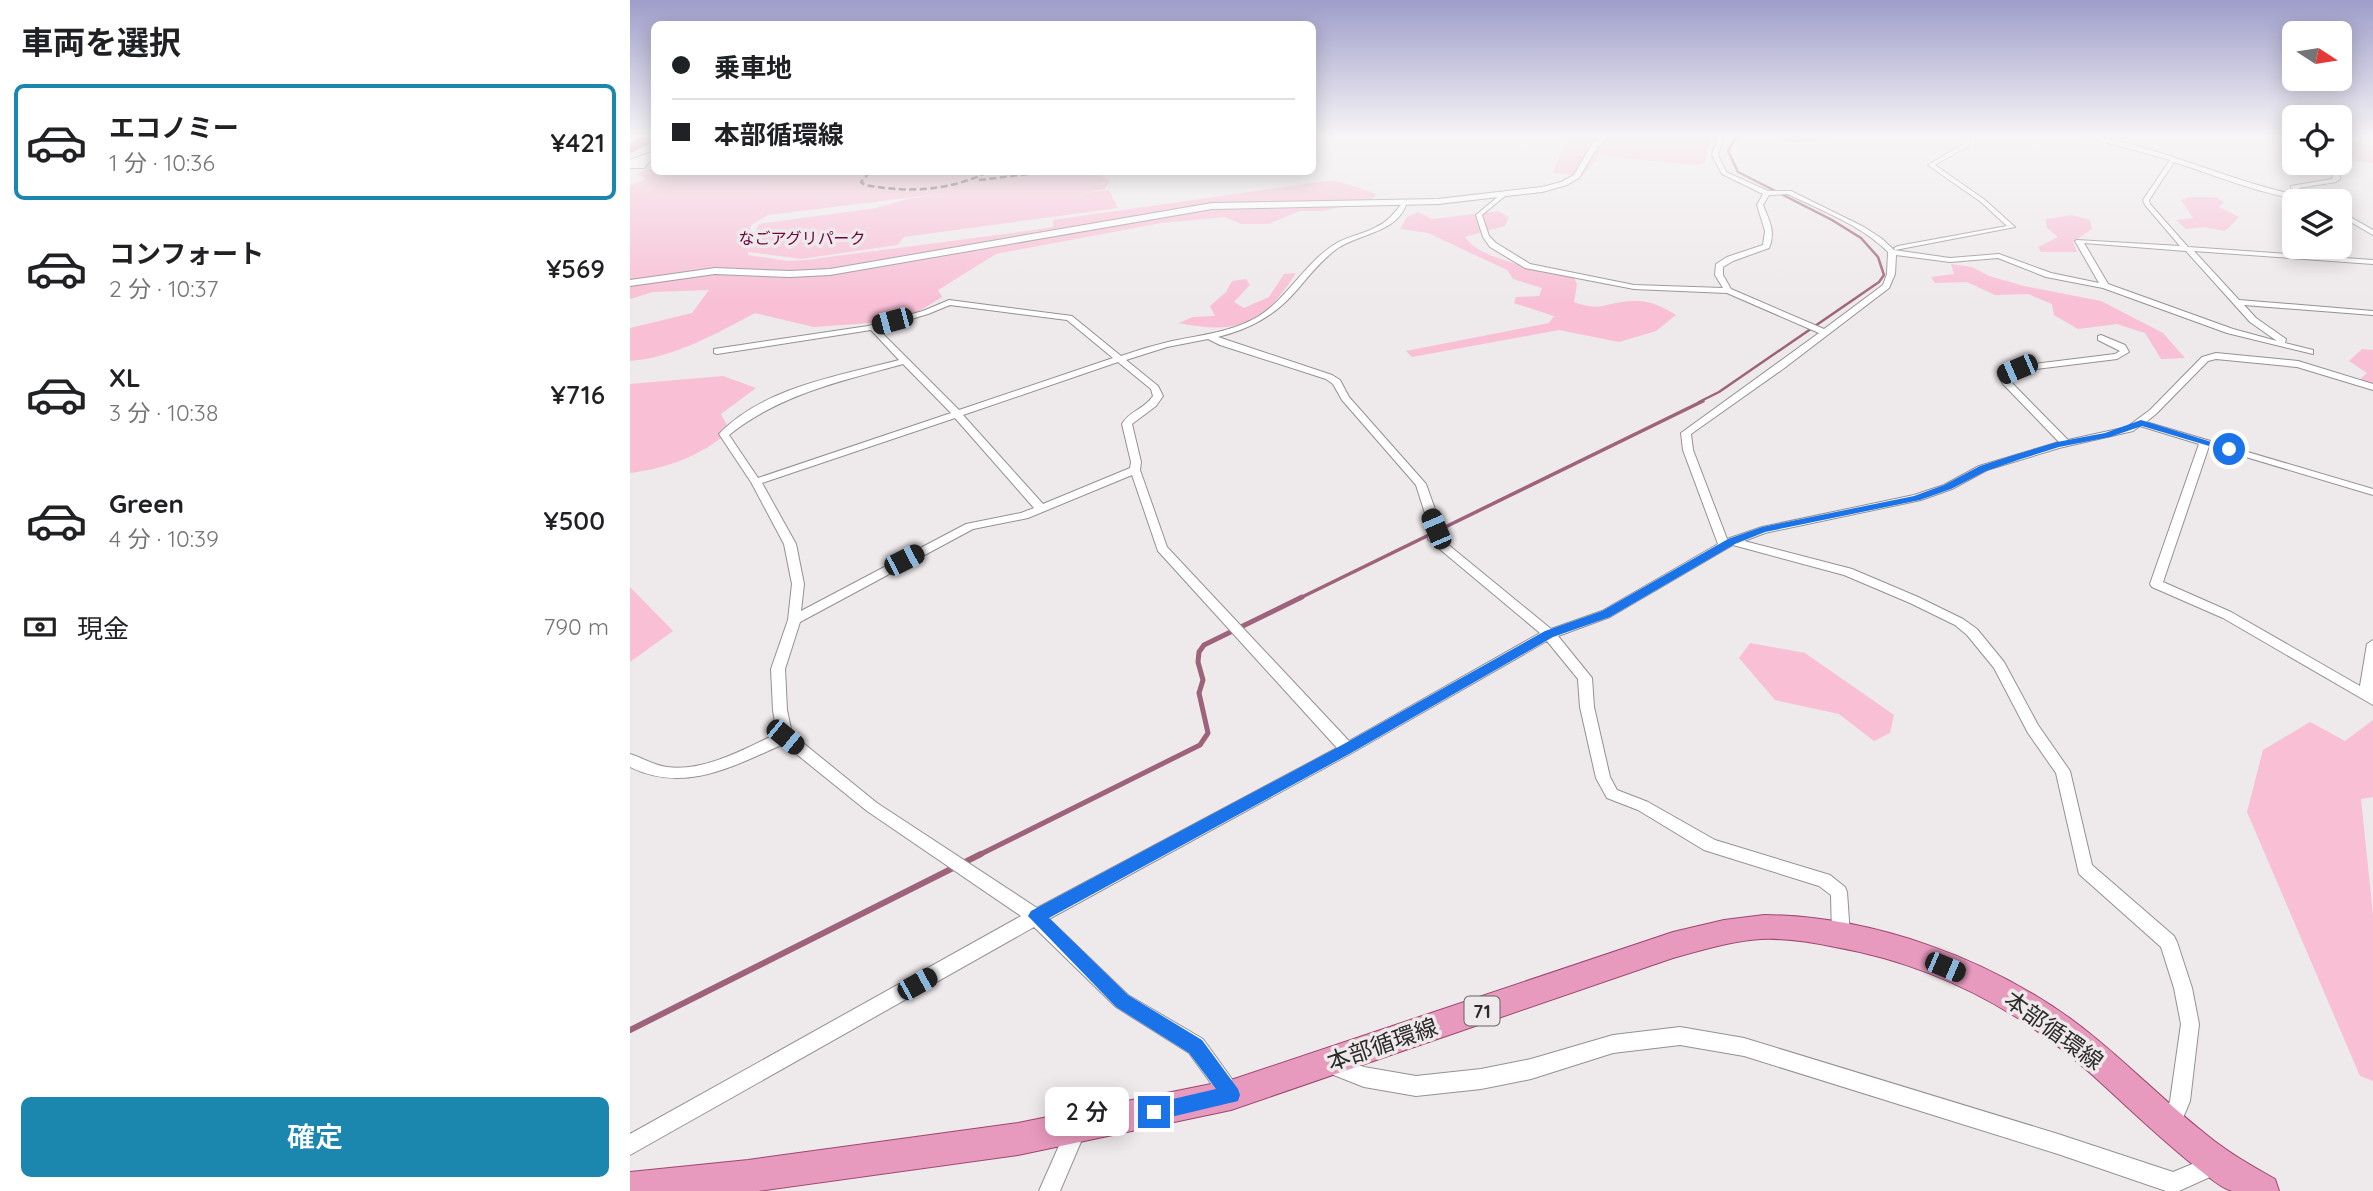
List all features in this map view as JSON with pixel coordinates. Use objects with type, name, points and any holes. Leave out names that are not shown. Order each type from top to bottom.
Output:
[{"type":"main road","name":"本部循環線","points":[[630,1188],[748,1176],[1076,1129],[1231,1095],[1673,945],[1738,930],[1776,927],[1840,935],[1922,958],[2011,996],[2064,1032],[2218,1163],[2263,1191]]},
{"type":"street","points":[[630,283],[702,272],[830,272],[1212,206],[1273,203],[1405,204],[1524,192]]},
{"type":"street","points":[[1764,192],[1789,192],[1862,228],[1891,250],[1950,260],[1999,256],[2049,275],[2105,286],[2318,360]]},
{"type":"street","points":[[1891,250],[2012,227],[1969,192]]},
{"type":"street","points":[[2153,192],[2146,200],[2147,204],[2265,330],[2373,387]]},
{"type":"street","points":[[1728,291],[1718,275],[1719,266],[1730,259],[1766,246],[1770,241],[1770,232],[1759,205],[1767,193]]},
{"type":"street","points":[[1503,195],[1479,215],[1480,224],[1493,245],[1528,266],[1634,287],[1728,291],[1826,333]]},
{"type":"street","points":[[756,482],[1119,359],[1234,330],[1264,316],[1277,306],[1321,258],[1341,243],[1386,227],[1405,204]]},
{"type":"street","points":[[2352,220],[2373,233]]},
{"type":"street","points":[[2105,286],[2079,241],[2373,262]]},
{"type":"street","points":[[1728,544],[1688,450],[1686,433],[1826,333],[1886,286],[1891,274],[1891,250]]},
{"type":"street","points":[[717,351],[872,327],[934,310],[949,302],[1069,318],[1155,388],[1158,396],[1153,404],[1127,424],[1136,462],[1135,470],[1162,548],[1347,749]]},
{"type":"street","points":[[2236,302],[2373,313]]},
{"type":"street","points":[[872,327],[957,414],[1041,509]]},
{"type":"street","points":[[1209,336],[1223,343],[1319,372],[1337,383],[1345,398],[1422,484],[1436,529],[1434,539],[1549,634],[1585,678],[1587,707],[1603,778],[1612,794],[1643,806],[1727,852],[1824,880],[1839,892],[1840,935]]},
{"type":"street","points":[[2066,443],[2006,382],[2003,374],[2017,369],[2118,356],[2125,352],[2122,347],[2101,338]]},
{"type":"street","points":[[630,1145],[1036,916],[1347,749],[1549,634],[1606,614],[1728,544],[1762,530],[1917,498],[1948,487],[1983,468],[2066,443],[2107,435],[2141,423],[2205,359],[2230,356],[2318,360]]},
{"type":"street","points":[[904,361],[792,395],[752,411],[724,434],[756,482],[790,544],[798,584],[794,620],[778,669],[780,710],[785,737],[872,807],[1036,916],[1122,1001],[1196,1046],[1231,1095]]},
{"type":"street","points":[[2141,423],[2373,492]]},
{"type":"street","points":[[2205,442],[2156,583],[2227,615],[2370,697],[2373,644]]},
{"type":"street","points":[[794,620],[970,526],[1024,516],[1135,470]]},
{"type":"street","points":[[1728,544],[1848,572],[1914,600],[1959,622],[1972,632],[1998,665],[2034,729],[2063,771],[2085,869],[2168,942],[2183,988],[2190,1024],[2180,1101],[2171,1125]]},
{"type":"street","points":[[630,760],[644,769],[678,775],[706,770],[785,737]]},
{"type":"street","points":[[1328,1063],[1364,1077],[1416,1086],[1481,1079],[1531,1069],[1613,1044],[1680,1036],[1744,1047],[2173,1183],[2218,1163]]},
{"type":"street","points":[[1049,1191],[1076,1129]]},
{"type":"green space","name":"なごアグリパーク","points":[[630,192],[1092,192],[1079,194],[1110,192],[1118,208],[904,237],[897,245],[801,259],[748,252],[748,255],[788,261],[1053,227],[1053,220],[1253,192],[1370,192],[1377,194],[1371,200],[1323,211],[1300,211],[1269,224],[1241,224],[1225,217],[1161,223],[996,254],[938,290],[942,297],[918,312],[884,322],[814,327],[755,313],[679,350],[630,361],[630,328],[692,313],[709,290],[653,292],[630,299]],"holes":[[[947,193],[907,199],[876,208],[759,224],[749,243],[751,225],[768,215]]]},
{"type":"green space","points":[[2190,197],[2215,197],[2224,202],[2219,207],[2239,217],[2225,231],[2204,227],[2186,229],[2176,220],[2193,218],[2181,200]]},
{"type":"green space","points":[[1498,211],[1509,217],[1505,226],[1465,237],[1484,252],[1514,263],[1573,276],[1577,284],[1574,302],[1598,307],[1625,301],[1640,301],[1676,315],[1656,331],[1619,342],[1559,330],[1412,357],[1406,351],[1549,323],[1554,316],[1514,303],[1516,297],[1539,296],[1542,288],[1513,279],[1507,270],[1428,233],[1400,229],[1407,217],[1418,212],[1432,219]]},
{"type":"green space","points":[[2072,215],[2090,220],[2092,229],[2073,242],[2077,252],[2041,252],[2038,247],[2058,237],[2047,228],[2046,219]]},
{"type":"green space","points":[[1951,264],[1972,267],[1989,276],[2024,286],[2101,301],[2163,333],[2185,358],[2161,359],[2145,333],[2117,324],[2078,329],[2054,315],[2052,304],[2028,294],[1995,295],[1967,282],[1935,283],[1931,277],[1954,274]]},
{"type":"green space","points":[[1296,273],[1272,304],[1248,322],[1218,327],[1179,323],[1193,317],[1215,316],[1210,306],[1226,292],[1232,281],[1246,279],[1250,285],[1234,302],[1244,308],[1269,297],[1284,274]]},
{"type":"green space","points":[[2362,349],[2373,350],[2373,387],[2358,381],[2367,373],[2349,361]]},
{"type":"green space","points":[[723,376],[756,388],[721,414],[730,431],[683,460],[630,473],[630,384]]},
{"type":"green space","points":[[630,587],[673,631],[630,662]]},
{"type":"green space","points":[[1750,643],[1805,653],[1894,715],[1890,733],[1874,741],[1839,714],[1775,700],[1739,658]]},
{"type":"green space","points":[[2373,720],[2373,797],[2361,799],[2373,915],[2373,1081],[2360,1076],[2247,812],[2263,750],[2310,722],[2345,741]]},
{"type":"waterway","points":[[1699,402],[1719,392],[1879,282],[1884,275],[1878,257],[1861,238],[1776,192]]},
{"type":"waterway","points":[[1298,599],[1703,401]]},
{"type":"waterway","points":[[977,856],[1200,745],[1208,733],[1199,693],[1203,680],[1198,662],[1199,652],[1204,645],[1302,597]]},
{"type":"waterway","points":[[977,856],[981,854]]},
{"type":"waterway","points":[[963,863],[977,856]]},
{"type":"waterway","points":[[630,1030],[955,867]]},
{"type":"route","points":[[1154,1112],[1231,1095],[1196,1046],[1122,1001],[1036,916],[1347,749],[1549,634],[1606,614],[1732,541],[1762,530],[1917,498],[1948,487],[1983,468],[2057,445],[2130,429],[2141,423],[2229,449]]}]
